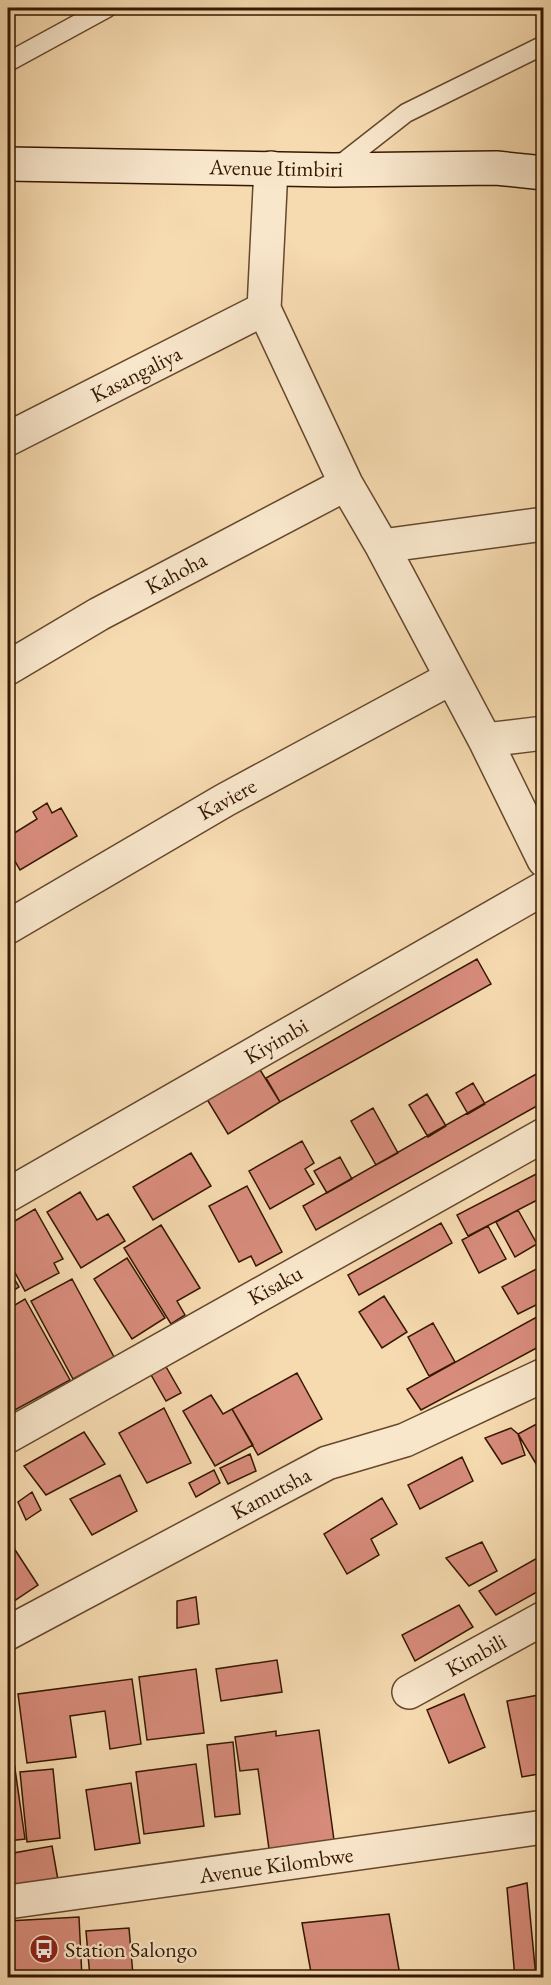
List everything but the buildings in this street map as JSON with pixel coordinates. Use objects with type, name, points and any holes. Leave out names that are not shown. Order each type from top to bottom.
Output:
[{"type":"street","name":"Avenue Itimbiri","points":[[8,164],[333,170],[496,168],[543,173]]},
{"type":"street","points":[[272,168],[264,309],[346,484],[382,546],[485,740],[543,860]]},
{"type":"street","name":"Kasangaliya","points":[[8,439],[264,309]]},
{"type":"street","name":"Kahoha","points":[[8,668],[99,614],[346,484]]},
{"type":"street","points":[[382,546],[543,524]]},
{"type":"street","name":"Kaviere","points":[[8,927],[225,800],[451,678]]},
{"type":"street","points":[[485,740],[543,733]]},
{"type":"street","name":"Kiyimbi","points":[[8,1195],[543,888]]},
{"type":"street","name":"Kisaku","points":[[8,1436],[543,1135]]},
{"type":"street","name":"Kamutsha","points":[[8,1633],[327,1464],[405,1440],[543,1375]]},
{"type":"street","name":"Kimbili","points":[[409,1692],[543,1618]]},
{"type":"street","name":"Avenue Kilombwe","points":[[8,1902],[543,1827]]},
{"type":"lane","points":[[8,62],[107,8]]},
{"type":"lane","points":[[333,170],[406,113],[543,45]]},
{"type":"place","name":"Station Salongo","points":[[44,1949]]}]
